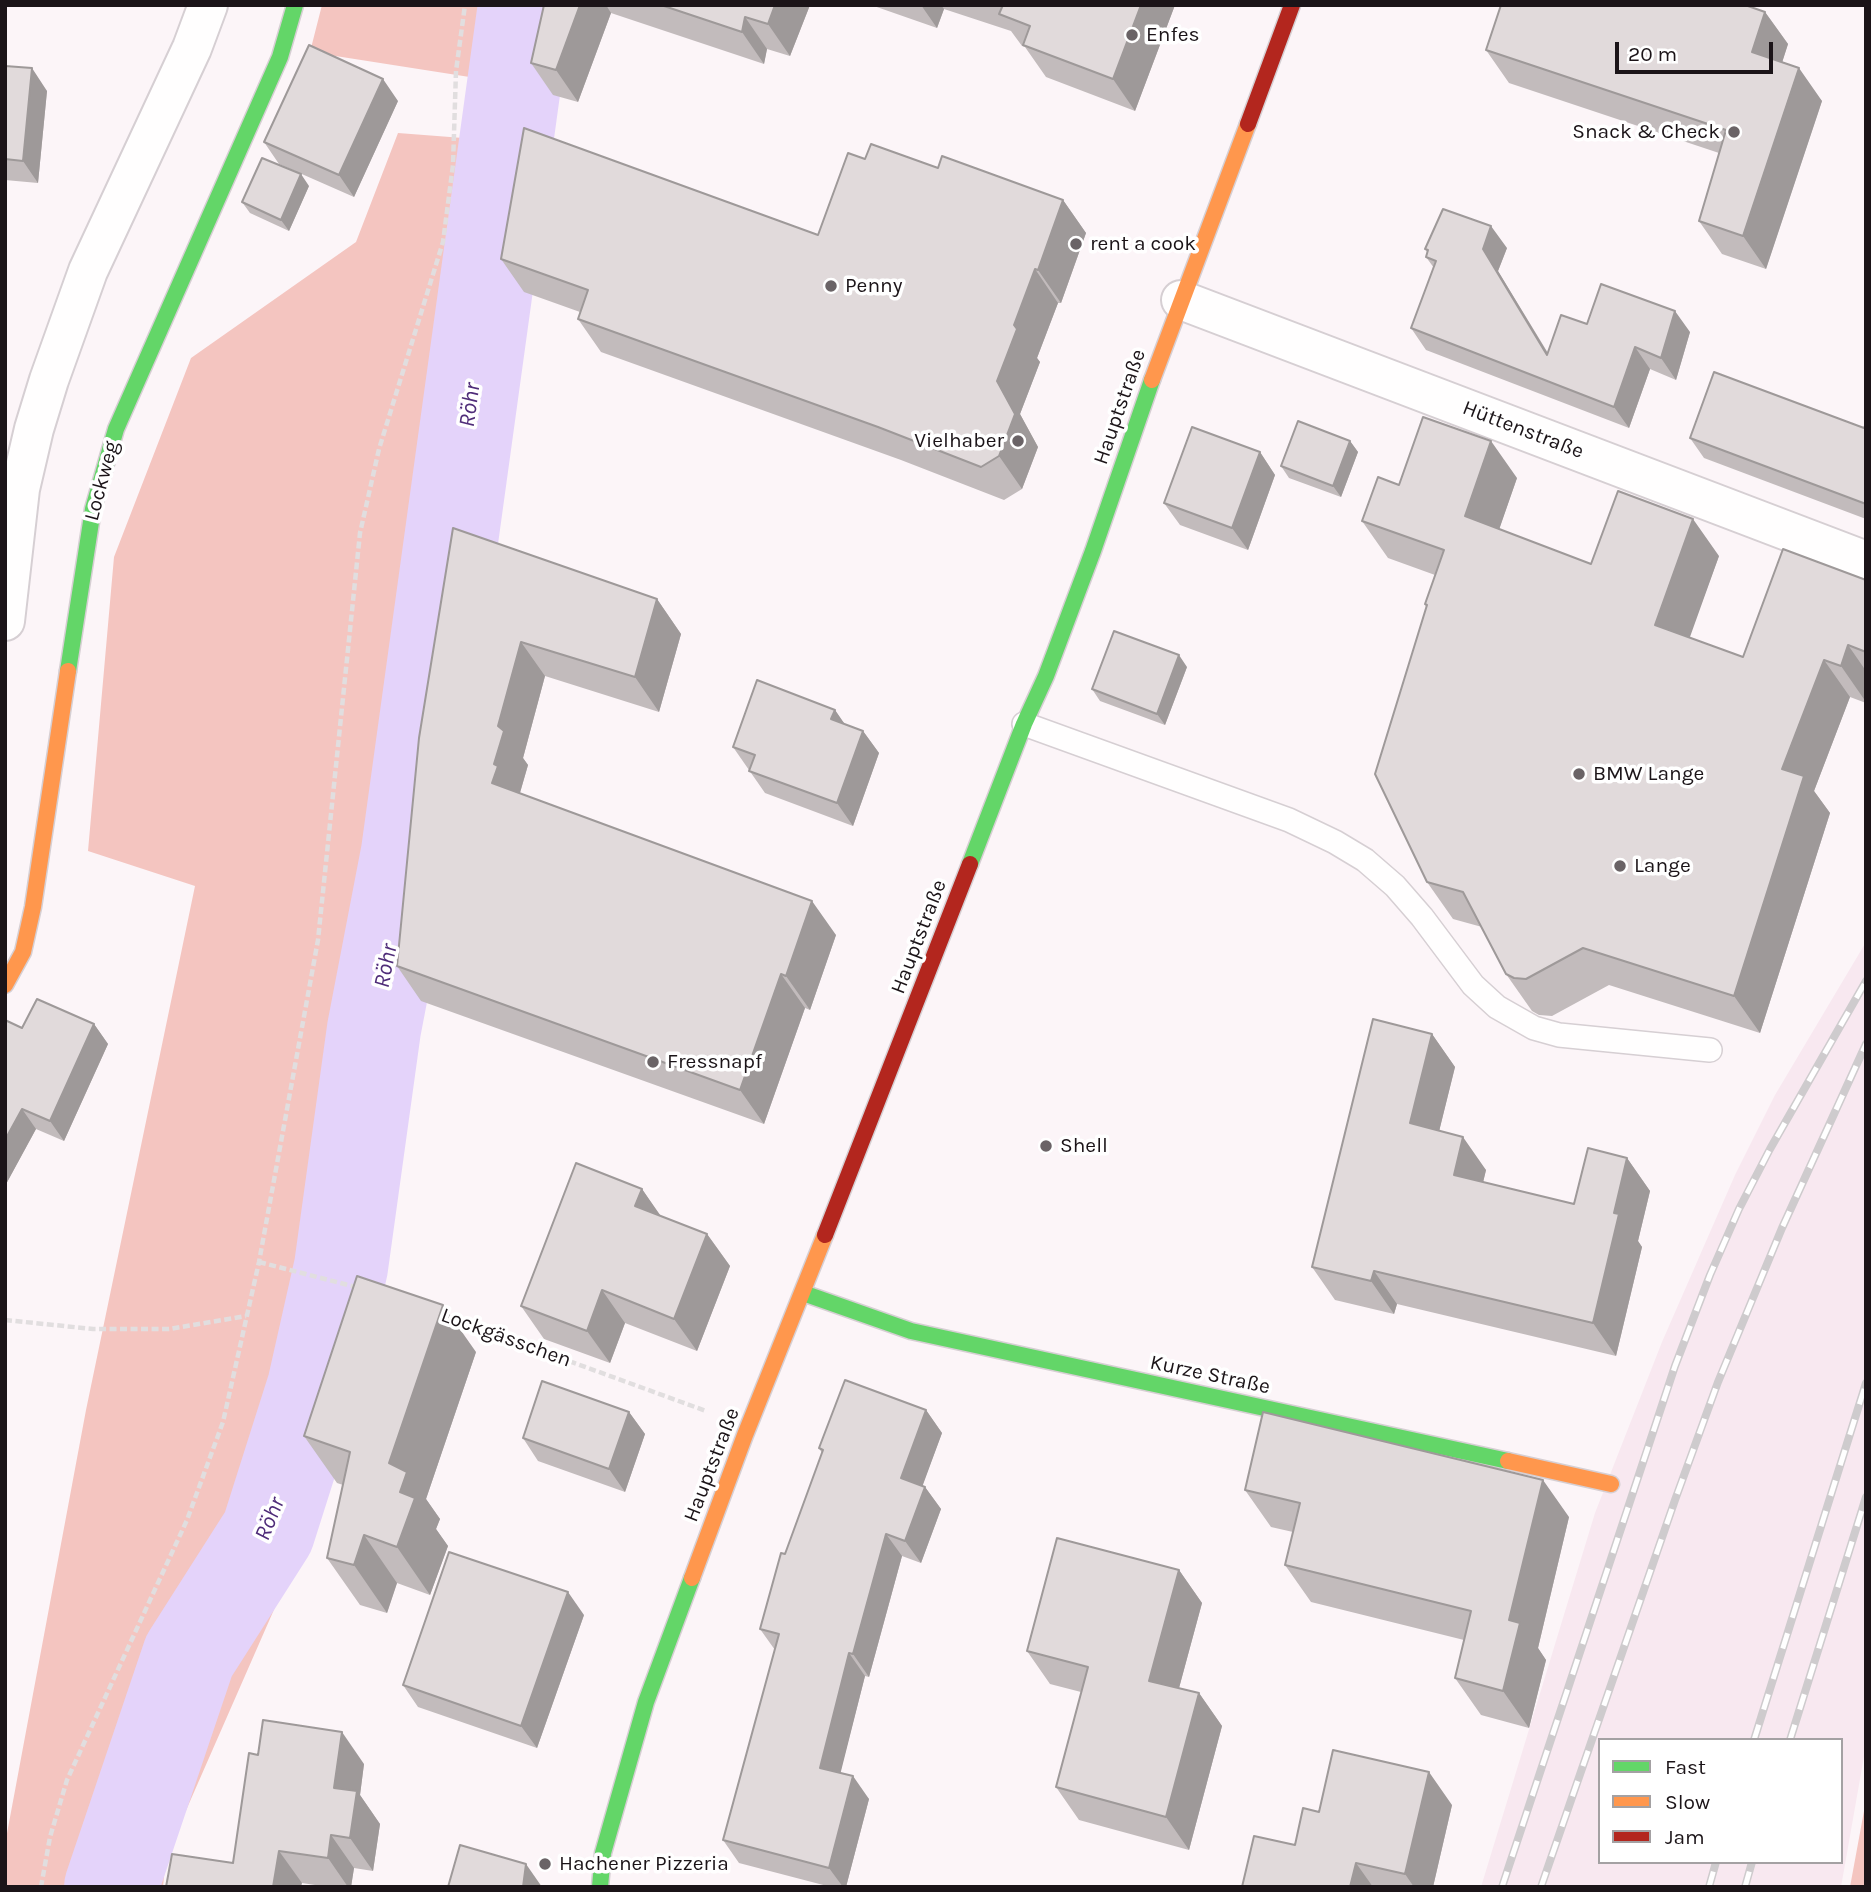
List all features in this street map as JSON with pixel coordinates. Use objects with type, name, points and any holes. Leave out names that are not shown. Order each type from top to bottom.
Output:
[{"type":"main road","name":"Lockweg","points":[[5,985],[23,952],[33,907],[93,509],[116,429],[280,57],[295,5]]},
{"type":"main road","name":"Hauptstraße","points":[[600,1887],[603,1853],[646,1702],[749,1427],[1024,724],[1046,676],[1181,300],[1292,5]]},
{"type":"main road","name":"Kurze Straße","points":[[803,1293],[911,1331],[1611,1484]]},
{"type":"street","points":[[5,621],[20,489],[49,380],[88,271],[192,48],[208,5]]},
{"type":"street","name":"Hüttenstraße","points":[[1181,300],[1866,561]]},
{"type":"lane","points":[[1024,724],[1289,820],[1345,848],[1365,860],[1395,886],[1473,985],[1497,1007],[1534,1028],[1559,1035],[1710,1050]]},
{"type":"path","points":[[41,1887],[50,1837],[67,1780],[187,1521],[223,1422],[259,1262],[318,940],[360,533],[379,449],[443,242],[453,164],[456,71],[465,5]]},
{"type":"path","points":[[259,1262],[360,1288]]},
{"type":"path","name":"Lockgässchen","points":[[438,1314],[749,1427]]},
{"type":"path","points":[[5,1320],[93,1329],[169,1329],[246,1316]]},
{"type":"shaded area","points":[[322,5],[546,5],[527,86],[310,52]]},
{"type":"shaded area","points":[[398,133],[476,139],[439,521],[404,746],[381,1066],[301,1548],[166,1856],[163,1887],[5,1887],[5,1844],[86,1410],[195,886],[88,851],[114,557],[191,358],[356,242]]},
{"type":"shaded area","points":[[1866,942],[1866,1745],[1841,1887],[1481,1887],[1595,1513],[1662,1342],[1735,1175],[1775,1095]]},
{"type":"shaded area","points":[[1866,1800],[1866,1887],[1850,1887]]},
{"type":"building","points":[[544,5],[580,5],[556,70],[531,63]]},
{"type":"building","points":[[661,5],[775,5],[768,24],[745,17],[742,32]]},
{"type":"building","points":[[1003,5],[1141,5],[1113,79],[1023,45],[1030,26],[999,14]]},
{"type":"building","name":"Snack & Check","points":[[1501,5],[1745,5],[1765,12],[1752,52],[1799,68],[1743,236],[1699,221],[1726,130],[1486,50]]},
{"type":"building","points":[[309,45],[383,79],[339,175],[264,142]]},
{"type":"building","points":[[5,66],[32,68],[23,161],[5,159]]},
{"type":"building","points":[[524,128],[818,235],[848,153],[865,159],[871,144],[938,168],[942,156],[1063,200],[1038,270],[1035,269],[1014,325],[1017,329],[997,381],[1015,414],[999,456],[981,467],[578,319],[588,290],[501,259]]},
{"type":"building","points":[[262,158],[301,174],[281,220],[242,202]]},
{"type":"building","points":[[1443,209],[1491,226],[1483,249],[1547,355],[1561,315],[1587,324],[1601,284],[1675,311],[1661,358],[1635,347],[1614,407],[1411,328],[1436,261],[1426,257],[1428,250],[1425,249]]},
{"type":"building","points":[[1714,372],[1864,428],[1866,424],[1866,504],[1690,438]]},
{"type":"building","points":[[1423,417],[1491,441],[1465,516],[1591,564],[1618,491],[1693,519],[1655,625],[1743,657],[1783,549],[1866,580],[1866,652],[1848,645],[1841,666],[1824,660],[1782,769],[1804,776],[1734,996],[1583,948],[1526,979],[1514,978],[1506,974],[1463,892],[1427,882],[1375,774],[1427,605],[1425,604],[1444,550],[1362,521],[1378,477],[1399,485]]},
{"type":"building","points":[[1298,421],[1350,441],[1333,486],[1281,466]]},
{"type":"building","points":[[1192,427],[1260,452],[1232,528],[1164,503]]},
{"type":"building","points":[[453,528],[657,599],[635,677],[521,642],[498,726],[504,731],[494,764],[498,766],[492,783],[812,901],[786,976],[781,974],[740,1090],[397,966],[419,738]]},
{"type":"building","points":[[1114,631],[1179,655],[1157,714],[1092,689]]},
{"type":"building","points":[[757,680],[835,710],[831,719],[863,731],[837,803],[749,771],[755,755],[733,747]]},
{"type":"building","points":[[37,999],[94,1024],[50,1121],[22,1109],[5,1140],[5,1020],[22,1028]]},
{"type":"building","points":[[1373,1019],[1432,1034],[1410,1123],[1463,1137],[1454,1175],[1574,1204],[1588,1148],[1627,1158],[1614,1213],[1619,1214],[1593,1323],[1374,1271],[1371,1281],[1312,1267]]},
{"type":"building","points":[[576,1163],[642,1189],[635,1206],[707,1234],[674,1319],[602,1290],[587,1331],[521,1306]]},
{"type":"building","points":[[357,1276],[443,1305],[389,1463],[407,1472],[400,1492],[415,1498],[397,1547],[364,1535],[354,1565],[327,1558],[350,1452],[304,1436]]},
{"type":"building","points":[[845,1380],[926,1410],[901,1478],[925,1487],[905,1541],[886,1534],[853,1654],[849,1653],[820,1768],[853,1776],[829,1868],[723,1840],[779,1634],[760,1629],[781,1553],[785,1554],[823,1450],[819,1448]]},
{"type":"building","points":[[542,1381],[629,1412],[609,1469],[523,1438]]},
{"type":"building","points":[[1263,1412],[1543,1480],[1509,1620],[1520,1623],[1503,1691],[1455,1678],[1471,1611],[1285,1565],[1300,1503],[1245,1490]]},
{"type":"building","points":[[1057,1538],[1179,1570],[1149,1681],[1199,1693],[1166,1817],[1056,1787],[1088,1667],[1027,1651]]},
{"type":"building","points":[[449,1552],[568,1592],[521,1726],[403,1685]]},
{"type":"building","points":[[263,1720],[342,1732],[334,1788],[357,1791],[350,1838],[331,1835],[328,1858],[279,1851],[273,1887],[166,1887],[172,1854],[233,1863],[249,1753],[258,1755]]},
{"type":"building","points":[[1333,1750],[1429,1772],[1405,1874],[1356,1863],[1350,1887],[1242,1887],[1254,1836],[1295,1845],[1303,1808],[1319,1812]]},
{"type":"building","points":[[460,1845],[526,1864],[523,1887],[448,1887]]},
{"type":"waterway","name":"Röhr","points":[[111,1887],[189,1656],[268,1532],[314,1387],[341,1267],[374,1029],[408,852],[525,5]]},
{"type":"railway","points":[[1502,1887],[1675,1366],[1710,1275],[1739,1209],[1770,1149],[1866,981]]},
{"type":"railway","points":[[1541,1887],[1718,1382],[1782,1228],[1866,1044]]},
{"type":"railway","points":[[1755,1738],[1866,1383]]},
{"type":"railway","points":[[1791,1738],[1866,1497]]},
{"type":"railway","points":[[1709,1887],[1715,1864]]},
{"type":"railway","points":[[1745,1887],[1751,1864]]},
{"type":"traffic: fast","points":[[68,671],[93,509],[116,429],[280,57],[295,5]]},
{"type":"traffic: fast","points":[[970,864],[1024,724],[1046,676],[1093,551],[1152,380]]},
{"type":"traffic: fast","points":[[803,1293],[911,1331],[1508,1461]]},
{"type":"traffic: fast","points":[[600,1887],[603,1853],[646,1702],[692,1578]]},
{"type":"traffic: slow","points":[[1152,380],[1248,124]]},
{"type":"traffic: slow","points":[[5,985],[23,952],[33,907],[68,671]]},
{"type":"traffic: slow","points":[[692,1578],[745,1435],[825,1235]]},
{"type":"traffic: slow","points":[[1508,1461],[1611,1484]]},
{"type":"traffic: jam","points":[[1248,124],[1292,5]]},
{"type":"traffic: jam","points":[[825,1235],[970,864]]},
{"type":"place","name":"Enfes","points":[[1132,35]]},
{"type":"place","name":"Snack & Check","points":[[1734,132]]},
{"type":"place","name":"rent a cook","points":[[1076,244]]},
{"type":"place","name":"Penny","points":[[831,286]]},
{"type":"place","name":"Vielhaber","points":[[1018,441]]},
{"type":"place","name":"BMW Lange","points":[[1579,774]]},
{"type":"place","name":"Lange","points":[[1620,866]]},
{"type":"place","name":"Fressnapf","points":[[653,1062]]},
{"type":"place","name":"Shell","points":[[1046,1146]]},
{"type":"place","name":"Hachener Pizzeria","points":[[545,1864]]}]
